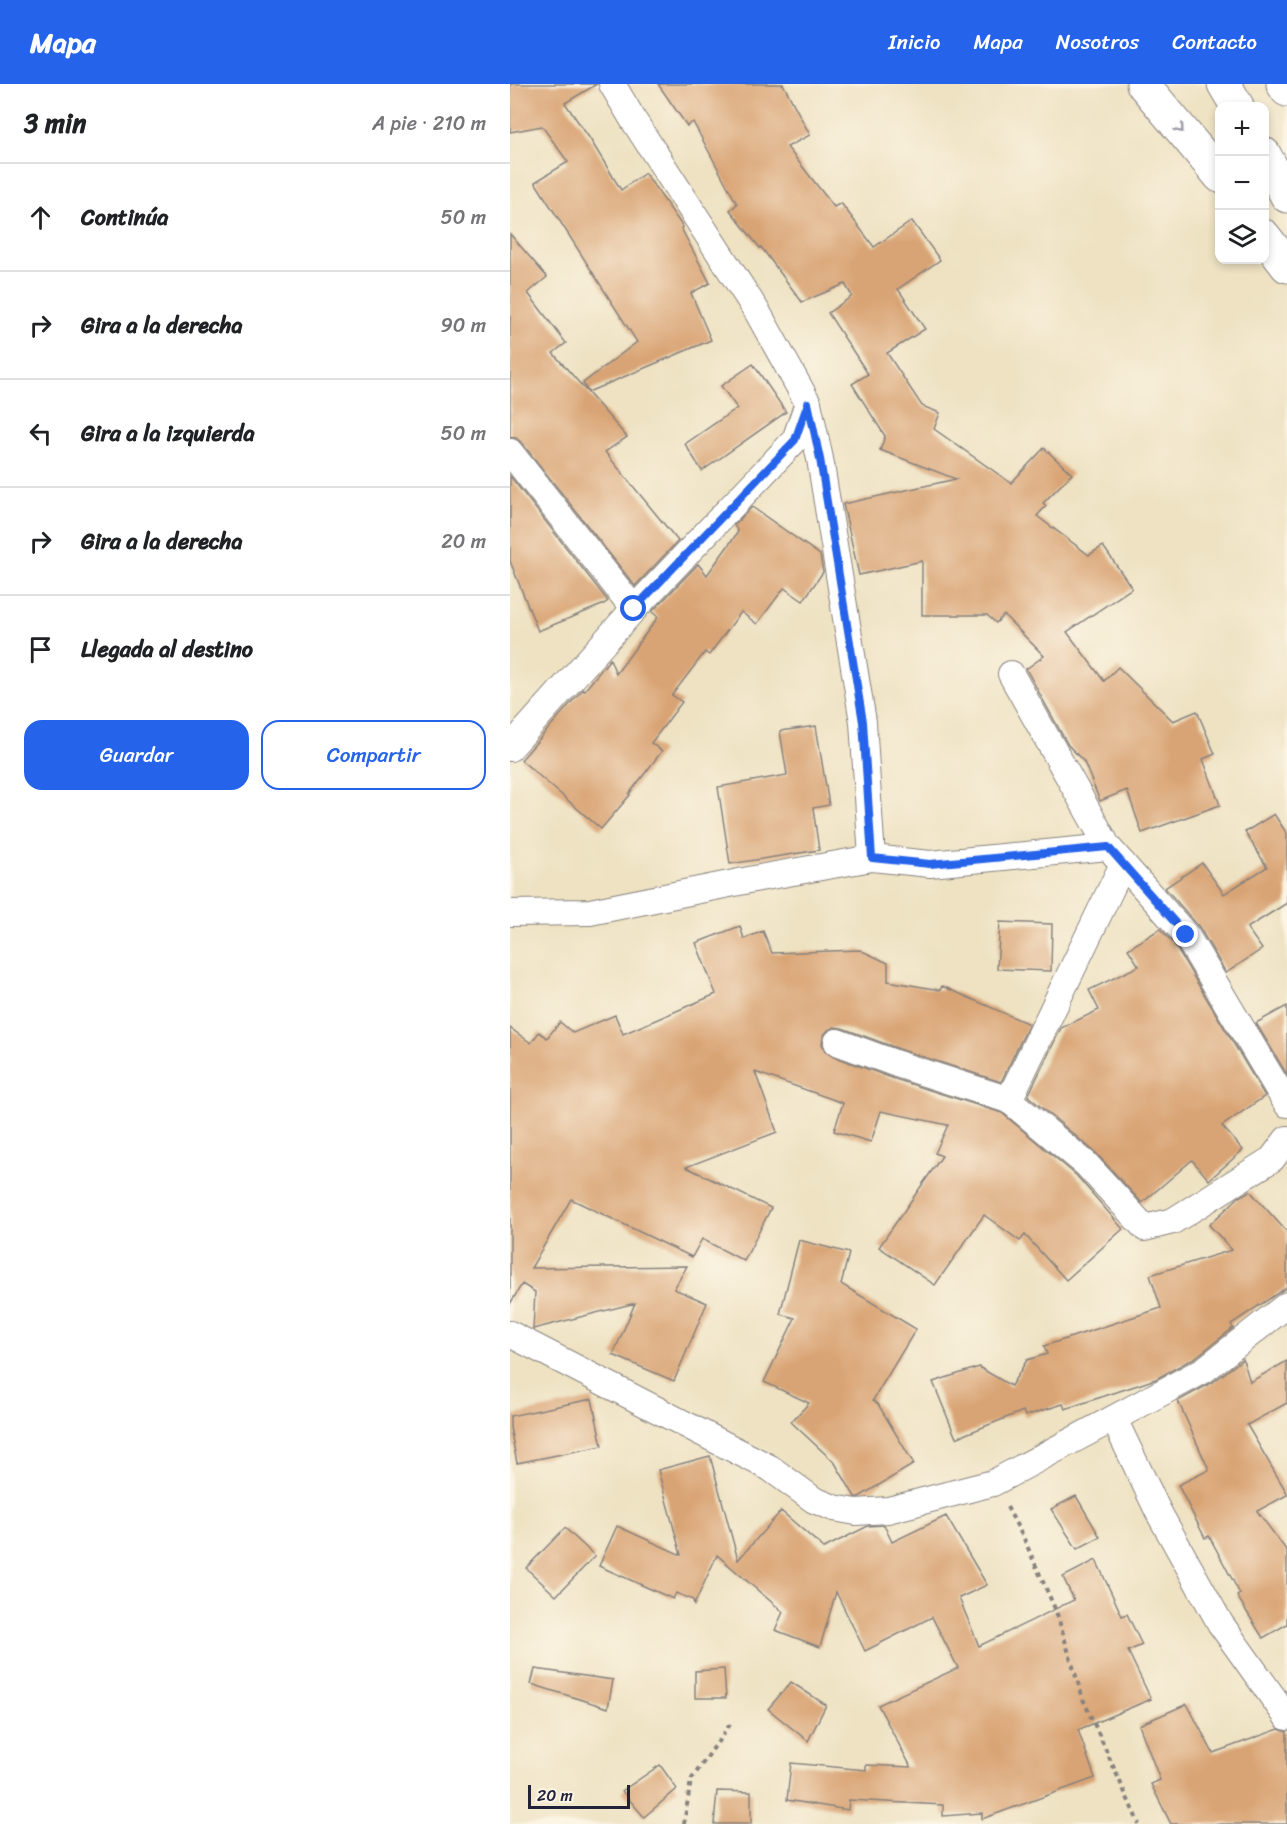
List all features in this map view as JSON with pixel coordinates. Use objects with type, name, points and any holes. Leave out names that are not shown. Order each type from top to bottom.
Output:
[{"type":"main road","points":[[1143,84],[1215,170]]},
{"type":"main road","points":[[1224,84],[1235,102]]},
{"type":"main road","points":[[1283,84],[1287,90]]},
{"type":"main road","points":[[1265,156],[1287,196]]},
{"type":"main road","points":[[1269,243],[1287,266]]},
{"type":"street","points":[[612,84],[758,312],[808,403],[820,459],[863,722],[872,858]]},
{"type":"street","points":[[514,736],[795,440],[808,403]]},
{"type":"street","points":[[510,452],[634,609]]},
{"type":"street","points":[[1011,674],[1115,856],[1186,935],[1287,1104]]},
{"type":"street","points":[[510,913],[590,912],[872,858],[930,864],[1115,856]]},
{"type":"street","points":[[1009,1100],[1115,856]]},
{"type":"street","points":[[837,1042],[1009,1100],[1086,1164],[1145,1228],[1173,1221],[1272,1159],[1287,1139]]},
{"type":"street","points":[[510,1334],[770,1468],[814,1500],[834,1508],[856,1512],[888,1510],[993,1483],[1204,1370],[1287,1305]]},
{"type":"street","points":[[1114,1419],[1159,1514],[1220,1623],[1287,1717]]},
{"type":"path","points":[[993,1483],[1024,1539],[1056,1611],[1083,1699],[1139,1824]]},
{"type":"path","points":[[684,1824],[691,1780],[731,1723]]},
{"type":"building","points":[[510,84],[597,84],[565,103],[621,190],[645,173],[683,227],[681,228],[710,283],[691,293],[711,340],[588,392],[583,383],[637,342],[535,182],[568,162],[542,126],[510,132]]},
{"type":"building","points":[[658,84],[783,84],[810,135],[787,147],[834,207],[841,203],[874,247],[912,221],[940,260],[898,289],[925,329],[887,353],[922,406],[940,413],[934,429],[1011,483],[1044,448],[1072,474],[1043,503],[1046,506],[1037,516],[1089,555],[1103,546],[1132,588],[1067,632],[1104,681],[1118,667],[1173,721],[1197,711],[1215,754],[1203,759],[1220,805],[1142,833],[1127,790],[1100,801],[1084,762],[1068,745],[1026,669],[1044,656],[1004,615],[996,623],[987,615],[922,615],[922,561],[859,575],[843,504],[956,479],[880,450],[885,436],[852,384],[868,374],[828,313],[852,296],[845,284],[802,302],[730,210],[737,204],[693,122],[687,126]]},
{"type":"building","points":[[510,234],[547,277],[528,293],[566,343],[553,353],[627,437],[605,452],[678,541],[635,586],[522,443],[510,437]]},
{"type":"building","points":[[753,364],[786,412],[702,471],[685,444],[737,408],[721,386]]},
{"type":"building","points":[[510,476],[608,601],[538,631],[510,561]]},
{"type":"building","points":[[752,507],[820,555],[823,572],[803,601],[784,588],[757,624],[741,612],[709,655],[705,652],[672,695],[682,702],[651,743],[662,751],[630,795],[601,829],[521,760],[610,659],[616,674],[658,617],[652,612],[698,564],[707,575],[738,532],[734,525]]},
{"type":"building","points":[[816,726],[829,805],[813,808],[819,850],[730,864],[718,787],[787,775],[780,731]]},
{"type":"building","points":[[1274,814],[1287,834],[1287,903],[1247,928],[1262,949],[1226,973],[1199,927],[1165,888],[1202,863],[1224,894],[1267,867],[1245,832]]},
{"type":"building","points":[[1000,922],[1052,924],[1051,971],[997,969]]},
{"type":"building","points":[[740,926],[744,939],[763,931],[772,953],[860,950],[888,963],[888,981],[940,990],[942,986],[1029,1024],[1001,1082],[842,1028],[834,1027],[828,1030],[823,1036],[822,1044],[825,1051],[832,1056],[1002,1113],[1076,1175],[1123,1229],[1066,1280],[1025,1235],[1020,1241],[984,1215],[935,1285],[879,1247],[942,1156],[935,1153],[948,1125],[881,1111],[871,1142],[834,1131],[843,1103],[755,1072],[777,1132],[686,1167],[771,1208],[744,1261],[702,1239],[692,1257],[571,1199],[531,1268],[687,1266],[674,1289],[707,1303],[674,1381],[613,1355],[635,1303],[533,1329],[535,1292],[522,1284],[510,1304],[510,1028],[531,1043],[539,1032],[547,1038],[560,1022],[573,1033],[615,1015],[623,1034],[716,994],[696,943]]},
{"type":"building","points":[[1160,929],[1174,944],[1265,1096],[1222,1126],[1243,1150],[1209,1180],[1192,1160],[1142,1203],[1096,1153],[1028,1096],[1061,1028],[1099,1010],[1089,990],[1139,966],[1128,949]]},
{"type":"building","points":[[1287,1006],[1287,1075],[1256,1023]]},
{"type":"building","points":[[1250,1191],[1287,1232],[1287,1287],[1231,1324],[1233,1328],[1196,1357],[1156,1379],[1065,1409],[1063,1404],[1025,1416],[1023,1411],[956,1438],[933,1382],[979,1367],[1011,1386],[1027,1360],[1047,1354],[1044,1346],[1161,1308],[1150,1275],[1232,1250],[1209,1225],[1239,1197]]},
{"type":"building","points":[[799,1240],[849,1253],[841,1284],[916,1329],[873,1400],[878,1404],[914,1464],[859,1497],[855,1497],[835,1463],[791,1422],[809,1403],[764,1382],[795,1318],[780,1314]]},
{"type":"building","points":[[1243,1359],[1250,1382],[1287,1361],[1287,1403],[1247,1425],[1287,1493],[1257,1511],[1287,1551],[1287,1624],[1263,1638],[1237,1596],[1240,1594],[1209,1536],[1205,1538],[1178,1485],[1209,1470],[1178,1401],[1213,1382]]},
{"type":"building","points":[[592,1399],[602,1446],[517,1463],[510,1416]]},
{"type":"building","points":[[710,1456],[738,1560],[781,1511],[824,1548],[868,1526],[884,1525],[892,1542],[946,1516],[987,1585],[959,1598],[979,1646],[1074,1600],[1063,1577],[1096,1560],[1122,1616],[1127,1614],[1142,1645],[1128,1651],[1151,1699],[1078,1730],[1095,1778],[982,1819],[982,1813],[943,1816],[943,1805],[849,1800],[848,1810],[787,1800],[791,1763],[866,1770],[866,1765],[911,1767],[878,1705],[958,1668],[932,1617],[865,1651],[836,1592],[820,1647],[775,1630],[783,1612],[717,1555],[694,1605],[693,1600],[676,1593],[673,1599],[599,1566],[617,1526],[681,1555],[658,1470]]},
{"type":"building","points":[[1076,1496],[1100,1537],[1077,1549],[1051,1509]]},
{"type":"building","points":[[565,1528],[595,1556],[556,1596],[526,1568]]},
{"type":"building","points":[[535,1669],[613,1680],[608,1708],[531,1684]]},
{"type":"building","points":[[724,1669],[726,1698],[695,1698],[695,1671]]},
{"type":"building","points":[[791,1682],[826,1705],[808,1741],[768,1709]]},
{"type":"building","points":[[1187,1704],[1213,1753],[1279,1729],[1287,1732],[1287,1824],[1171,1824],[1151,1784],[1160,1780],[1139,1725]]},
{"type":"building","points":[[660,1765],[677,1789],[644,1817],[622,1791]]},
{"type":"building","points":[[717,1791],[751,1792],[751,1824],[714,1824]]},
{"type":"route","points":[[634,609],[795,440],[808,403],[820,459],[863,722],[872,858],[930,864],[1108,847],[1186,935]]}]
